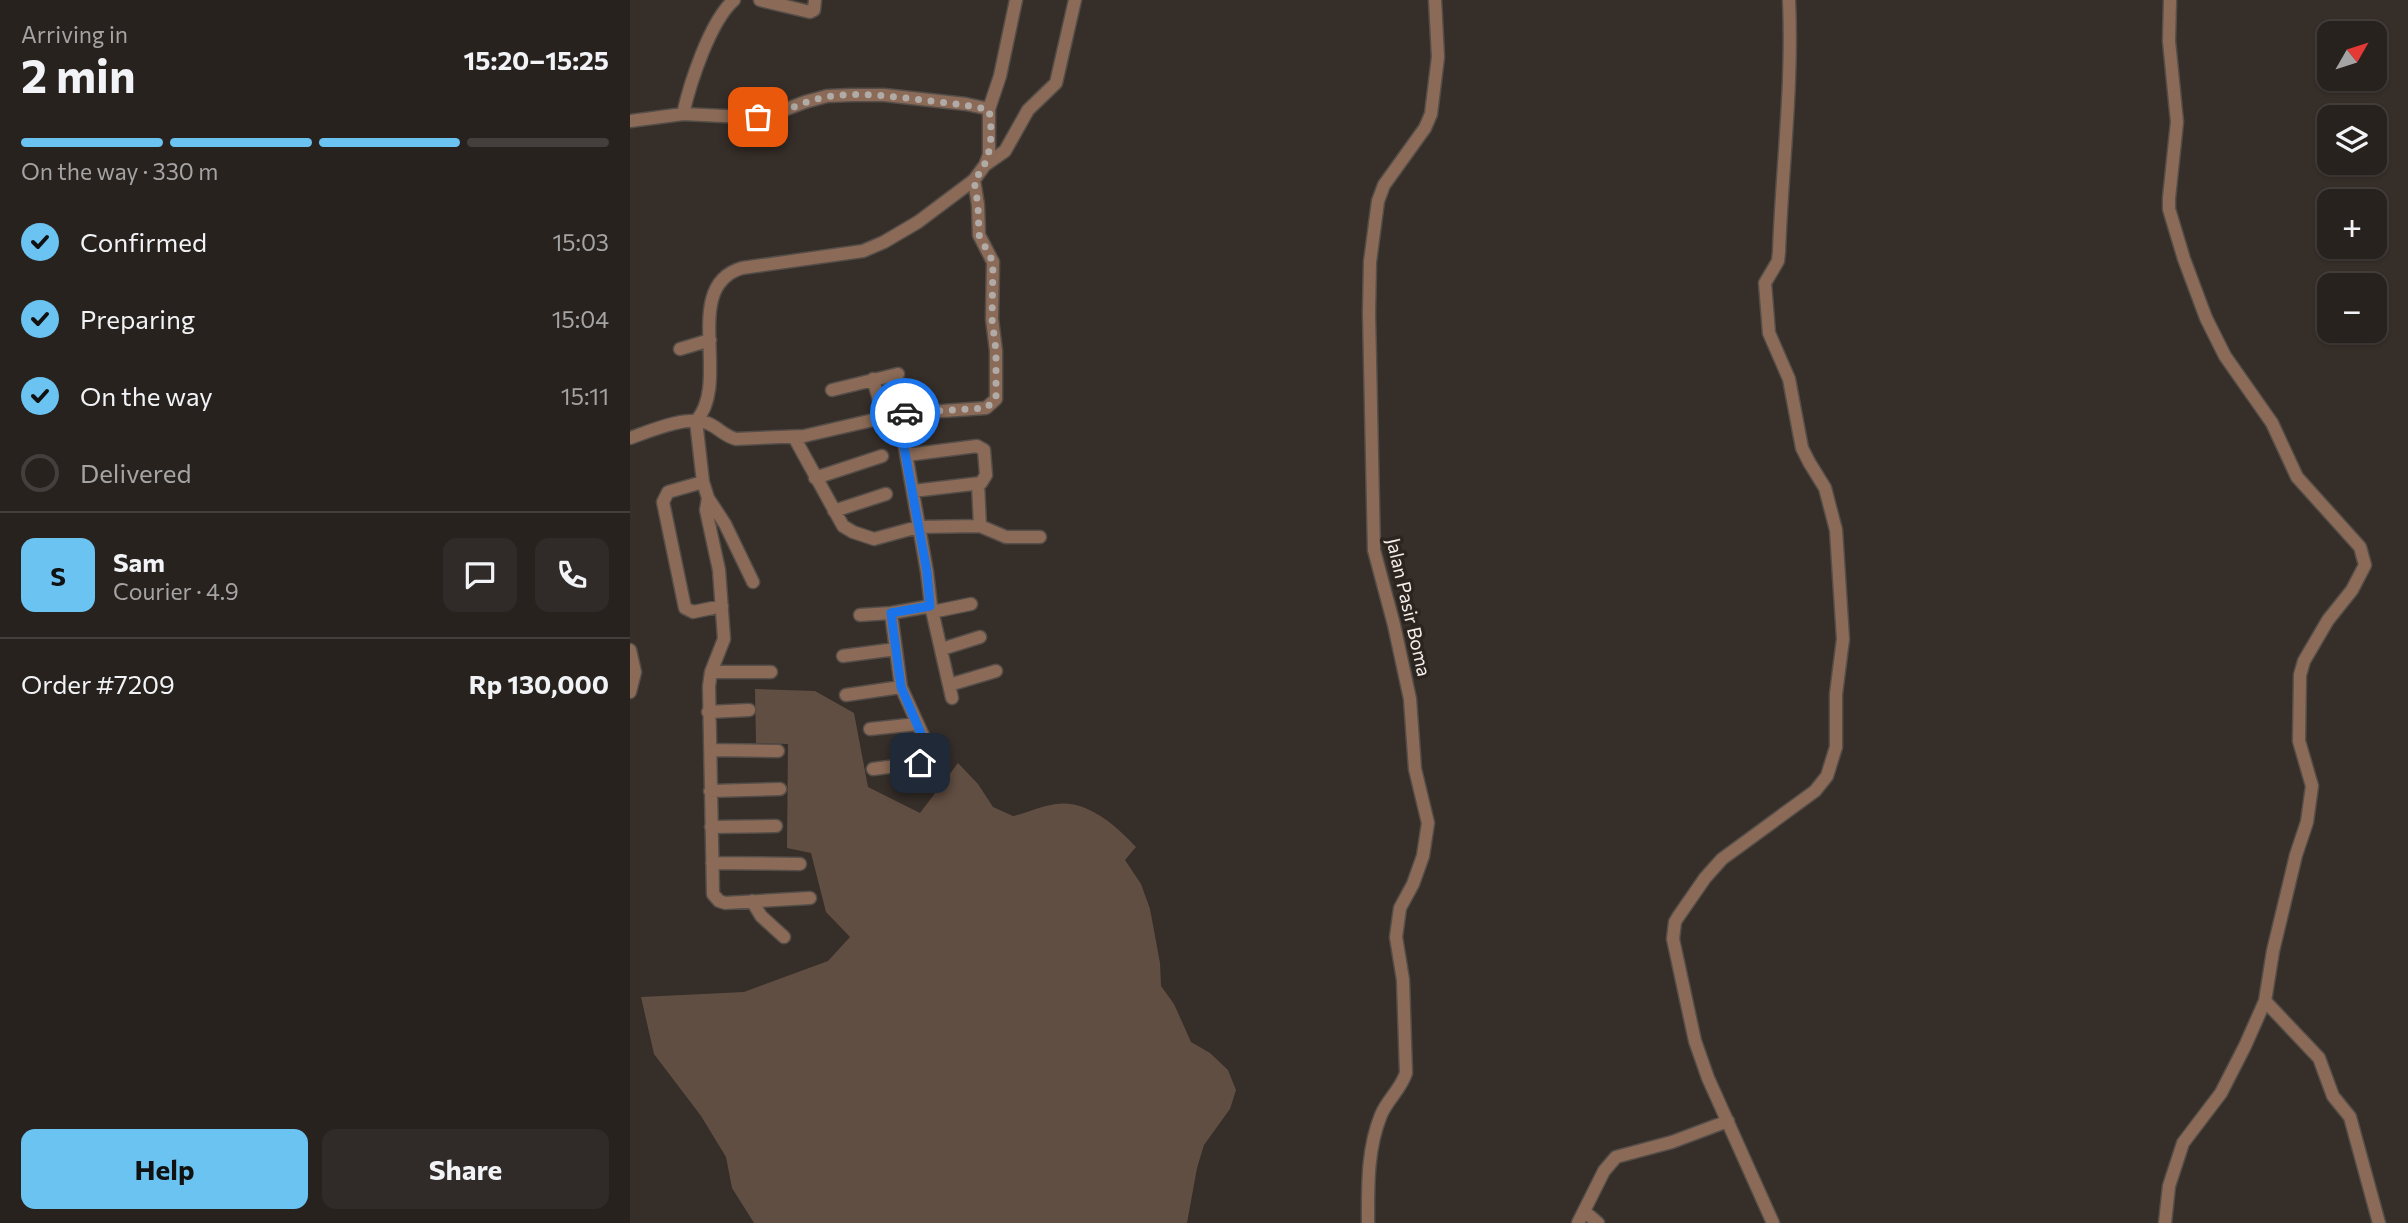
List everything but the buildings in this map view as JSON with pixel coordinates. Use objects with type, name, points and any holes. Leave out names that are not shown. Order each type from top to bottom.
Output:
[{"type":"street","points":[[683,114],[691,78],[723,12],[734,0]]},
{"type":"street","points":[[760,0],[810,12],[814,10],[815,0]]},
{"type":"street","points":[[696,421],[705,412],[709,396],[711,303],[719,284],[730,271],[863,251],[918,222],[974,180],[989,155],[989,110],[1000,76],[1016,0]]},
{"type":"street","points":[[985,165],[1005,151],[1028,110],[1056,83],[1074,0]]},
{"type":"street","name":"Jalan Pasir Boma","points":[[1368,1223],[1372,1145],[1382,1112],[1406,1073],[1403,980],[1396,937],[1400,908],[1413,884],[1423,856],[1428,823],[1415,769],[1410,699],[1374,550],[1370,262],[1378,201],[1384,185],[1425,128],[1431,114],[1436,91],[1438,57],[1435,0]]},
{"type":"street","points":[[1773,1223],[1695,1041],[1674,950],[1675,922],[1705,878],[1722,859],[1815,791],[1828,776],[1836,747],[1836,694],[1843,639],[1834,519],[1825,488],[1802,448],[1791,386],[1769,333],[1765,280],[1778,261],[1779,252],[1782,176],[1790,94],[1790,0]]},
{"type":"street","points":[[2165,1223],[2169,1186],[2183,1143],[2221,1093],[2265,1001],[2273,951],[2296,855],[2307,822],[2312,786],[2300,741],[2301,675],[2304,660],[2328,620],[2359,579],[2365,565],[2365,559],[2356,541],[2297,477],[2272,423],[2229,363],[2206,318],[2184,259],[2169,209],[2177,122],[2169,41],[2170,0]]},
{"type":"street","points":[[630,121],[683,114],[744,117],[771,115],[827,96],[852,95],[894,96],[966,104],[989,110]]},
{"type":"street","points":[[630,438],[696,421],[711,425],[726,436],[736,439],[794,437],[844,428],[884,416],[986,408],[996,399],[996,351],[992,319],[993,262],[979,235],[974,180]]},
{"type":"street","points":[[680,349],[710,340]]},
{"type":"street","points":[[832,390],[898,374]]},
{"type":"street","points":[[873,379],[884,416]]},
{"type":"street","points":[[898,414],[927,572],[931,609],[951,691],[996,671]]},
{"type":"street","points":[[696,421],[703,482],[708,498],[753,582]]},
{"type":"street","points":[[794,437],[834,512],[847,530],[874,540],[918,527],[980,526],[1006,537],[1040,537]]},
{"type":"street","points":[[907,454],[980,447],[984,450],[984,481],[978,484],[913,491]]},
{"type":"street","points":[[815,478],[882,456]]},
{"type":"street","points":[[703,482],[668,492],[663,502],[685,608],[693,612],[722,606]]},
{"type":"street","points":[[978,484],[980,526]]},
{"type":"street","points":[[834,512],[886,495]]},
{"type":"street","points":[[708,498],[706,510],[719,570],[724,639],[711,672],[709,686],[713,894],[715,898],[725,902],[810,898]]},
{"type":"street","points":[[719,570],[744,562]]},
{"type":"street","points":[[860,615],[971,604]]},
{"type":"street","points":[[873,769],[929,761],[931,753],[901,687],[891,613]]},
{"type":"street","points":[[942,649],[980,636]]},
{"type":"street","points":[[843,656],[896,649]]},
{"type":"street","points":[[630,650],[635,673],[630,692]]},
{"type":"street","points":[[711,672],[771,672]]},
{"type":"street","points":[[846,695],[901,687]]},
{"type":"street","points":[[708,712],[749,710]]},
{"type":"street","points":[[870,729],[917,724]]},
{"type":"street","points":[[711,750],[778,751]]},
{"type":"street","points":[[710,791],[780,789]]},
{"type":"street","points":[[711,827],[776,826]]},
{"type":"street","points":[[712,863],[800,864]]},
{"type":"street","points":[[752,901],[761,916],[784,937]]},
{"type":"street","points":[[2265,1001],[2319,1059],[2333,1096],[2350,1117],[2379,1223]]},
{"type":"street","points":[[1598,1223],[1581,1217],[1604,1171],[1616,1157],[1672,1142],[1728,1122]]},
{"type":"shaded area","points":[[755,689],[815,691],[854,713],[868,787],[920,813],[958,763],[978,784],[993,807],[1013,816],[1056,804],[1078,806],[1110,823],[1136,847],[1125,860],[1141,884],[1150,909],[1160,963],[1161,986],[1174,1004],[1191,1042],[1210,1053],[1228,1070],[1236,1090],[1230,1109],[1204,1145],[1187,1223],[754,1223],[732,1188],[726,1157],[701,1116],[654,1054],[641,997],[744,992],[828,961],[850,937],[826,912],[811,853],[787,848],[788,744],[756,743]]},
{"type":"way so far","points":[[758,117],[827,96],[852,95],[894,96],[966,104],[989,110],[989,155],[974,180],[979,235],[993,262],[992,319],[996,351],[996,399],[986,408],[905,413]]},
{"type":"route","points":[[905,413],[898,414],[927,572],[930,606],[891,613],[901,687],[931,753],[929,761],[920,763]]}]
